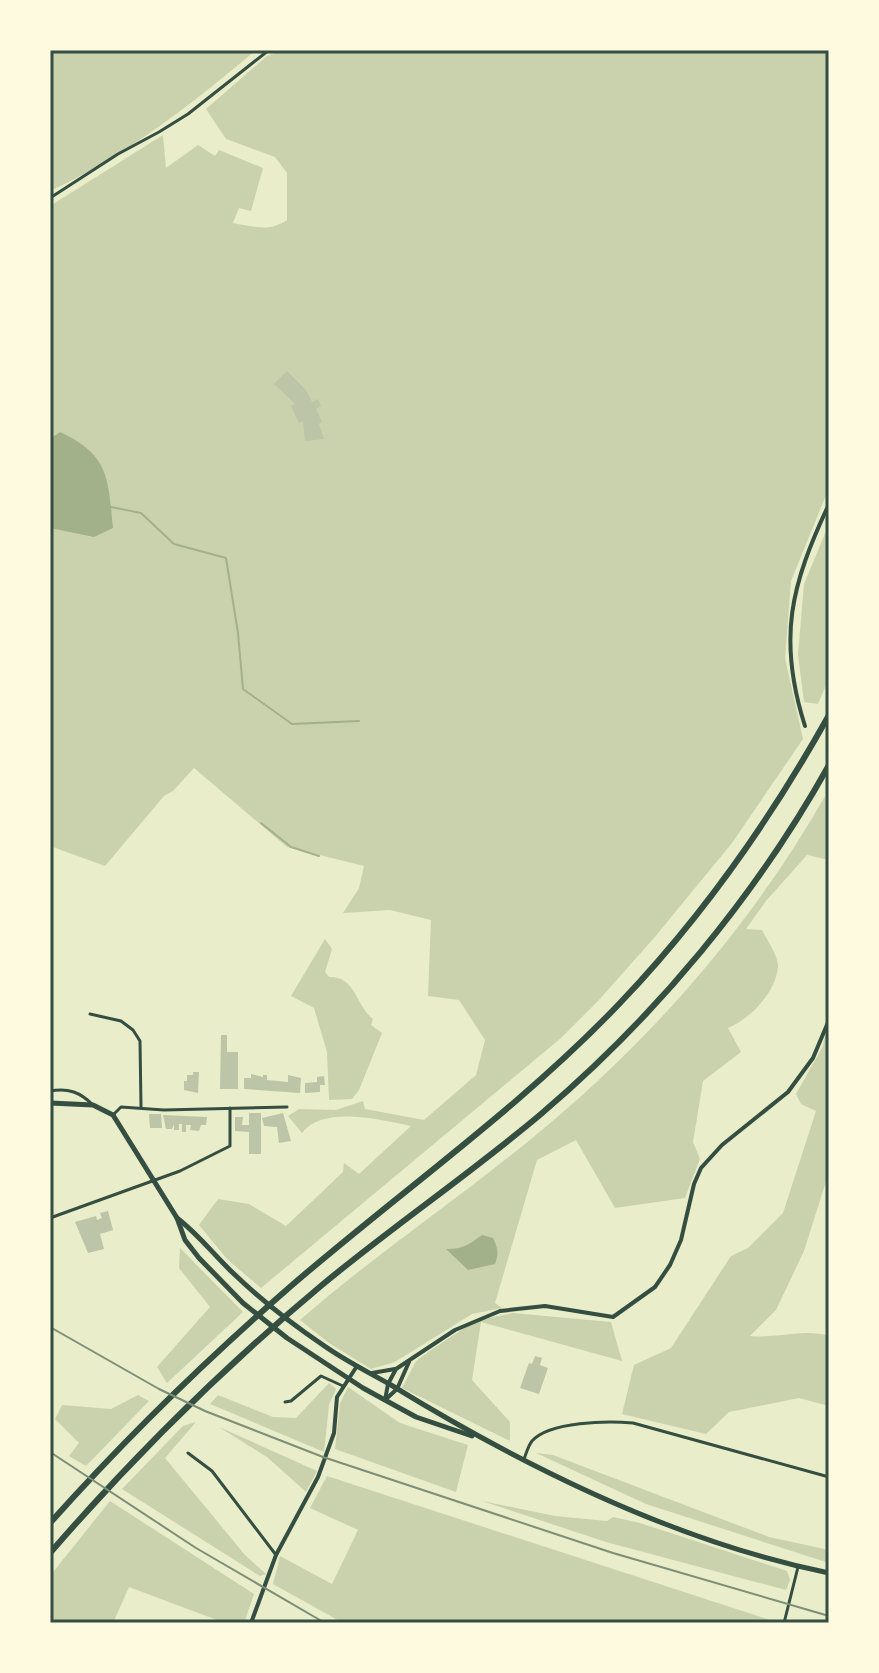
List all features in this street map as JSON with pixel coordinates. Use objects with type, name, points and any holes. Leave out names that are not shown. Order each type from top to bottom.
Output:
[{"type":"highway","points":[[50,1523],[148,1419],[225,1345],[302,1277],[507,1110],[622,1001],[684,931],[748,847],[829,715]]},
{"type":"highway","points":[[50,1553],[146,1449],[262,1338],[351,1261],[480,1164],[543,1112],[632,1029],[737,906],[829,765]]},
{"type":"main road","points":[[50,1103],[93,1105],[113,1115],[177,1218],[255,1292],[323,1345],[357,1366],[481,1439],[626,1507],[710,1539],[798,1567],[829,1573]]},
{"type":"main road","points":[[177,1218],[185,1240],[199,1258],[243,1303],[287,1338],[347,1378],[427,1422],[481,1439]]},
{"type":"street","points":[[50,198],[188,114],[269,50]]},
{"type":"street","points":[[805,726],[791,665],[790,624],[797,583],[829,504]]},
{"type":"street","points":[[90,1014],[121,1021],[133,1030],[140,1041],[141,1107]]},
{"type":"street","points":[[369,1373],[396,1369],[455,1330],[500,1311],[545,1306],[613,1317],[632,1306],[655,1287],[670,1265],[681,1240],[694,1184],[701,1168],[722,1145],[788,1092],[813,1058],[829,1020]]},
{"type":"street","points":[[50,1091],[82,1094],[93,1105]]},
{"type":"street","points":[[113,1115],[121,1107],[164,1110],[287,1107]]},
{"type":"street","points":[[50,1218],[153,1182],[230,1146],[230,1108]]},
{"type":"street","points":[[385,1400],[397,1389],[410,1360]]},
{"type":"street","points":[[251,1623],[276,1555],[318,1477],[334,1433],[334,1405],[347,1378],[357,1366]]},
{"type":"street","points":[[385,1400],[388,1384],[396,1369]]},
{"type":"street","points":[[285,1402],[304,1392],[321,1376],[343,1386]]},
{"type":"street","points":[[524,1459],[532,1441],[541,1435],[557,1429],[608,1421],[633,1423],[829,1477]]},
{"type":"street","points":[[188,1453],[212,1471],[276,1555]]},
{"type":"street","points":[[784,1623],[798,1567]]},
{"type":"shaded area","points":[[50,50],[256,50],[132,145],[50,191]]},
{"type":"shaded area","points":[[283,50],[829,50],[829,488],[791,581],[785,658],[803,739],[732,843],[654,938],[561,1038],[261,1288],[227,1259],[199,1225],[218,1199],[249,1204],[286,1226],[343,1172],[344,1163],[359,1174],[411,1126],[369,1118],[338,1117],[311,1124],[302,1133],[288,1116],[299,1109],[336,1110],[363,1101],[365,1109],[424,1120],[476,1075],[485,1040],[459,1000],[428,996],[431,920],[390,910],[343,913],[359,888],[364,866],[287,847],[194,768],[173,791],[164,796],[105,866],[50,846],[50,206],[163,135],[166,168],[198,145],[215,156],[219,150],[263,168],[251,211],[239,208],[233,223],[268,227],[287,220],[287,173],[275,157],[226,139],[206,109],[267,56]]},
{"type":"shaded area","points":[[60,432],[89,450],[107,482],[113,528],[94,537],[50,528],[50,439]]},
{"type":"shaded area","points":[[829,524],[829,678],[818,704],[804,702],[798,655],[804,584]]},
{"type":"shaded area","points":[[825,796],[829,813],[829,860],[807,855],[746,929],[762,930],[776,957],[776,975],[761,1003],[728,1028],[741,1052],[703,1081],[693,1142],[700,1159],[685,1198],[615,1208],[576,1140],[537,1160],[495,1303],[502,1308],[472,1314],[395,1362],[371,1369],[329,1343],[300,1320],[525,1144],[612,1068],[692,984],[728,939],[763,893]]},
{"type":"shaded area","points":[[325,939],[332,949],[325,972],[329,977],[345,981],[350,986],[373,1019],[371,1025],[382,1033],[359,1090],[352,1099],[329,1100],[327,1052],[314,1008],[291,996]]},
{"type":"shaded area","points":[[826,1028],[829,1029],[829,1172],[804,1251],[776,1310],[750,1336],[810,1333],[829,1336],[829,1406],[799,1398],[729,1412],[706,1434],[622,1414],[634,1365],[671,1348],[731,1256],[748,1248],[783,1213],[816,1111],[801,1104],[796,1094],[823,1046]]},
{"type":"shaded area","points":[[482,1235],[493,1238],[495,1242],[495,1264],[468,1270],[446,1249],[465,1246]]},
{"type":"shaded area","points":[[180,1248],[243,1312],[167,1383],[157,1367],[210,1307],[179,1268]]},
{"type":"shaded area","points":[[513,1313],[611,1322],[622,1361],[481,1322],[472,1380],[510,1422],[510,1441],[402,1388],[416,1361],[431,1350],[475,1321]]},
{"type":"shaded area","points":[[329,1383],[336,1389],[329,1405],[324,1452],[210,1404],[218,1395],[273,1417],[296,1418]]},
{"type":"shaded area","points":[[348,1387],[400,1423],[468,1445],[456,1492],[335,1449],[340,1403]]},
{"type":"shaded area","points":[[138,1395],[149,1401],[86,1466],[69,1456],[79,1443],[55,1419],[62,1405],[111,1409]]},
{"type":"shaded area","points":[[196,1422],[165,1458],[245,1555],[266,1574],[260,1576],[122,1489],[183,1426]]},
{"type":"shaded area","points":[[219,1427],[317,1471],[306,1492],[267,1457]]},
{"type":"shaded area","points":[[536,1453],[553,1455],[769,1537],[829,1550],[829,1563],[646,1504]]},
{"type":"shaded area","points":[[327,1476],[779,1623],[343,1623],[273,1584],[280,1556],[332,1584],[358,1530],[310,1508]]},
{"type":"shaded area","points":[[110,1501],[254,1594],[244,1623],[225,1623],[129,1587],[113,1623],[50,1623],[50,1576]]},
{"type":"shaded area","points":[[482,1501],[555,1516],[607,1521],[613,1517],[640,1523],[787,1571],[790,1580],[786,1590],[606,1542]]},
{"type":"building","points":[[287,371],[306,390],[312,402],[318,399],[321,406],[316,409],[322,422],[319,424],[324,439],[305,441],[303,421],[299,423],[291,406],[295,404],[274,384]]},
{"type":"building","points":[[221,1035],[227,1035],[227,1052],[238,1052],[238,1089],[220,1089]]},
{"type":"building","points":[[193,1072],[199,1072],[198,1093],[184,1090],[187,1075],[193,1075]]},
{"type":"building","points":[[251,1074],[267,1075],[267,1080],[288,1082],[288,1075],[301,1078],[300,1093],[244,1089],[244,1078],[251,1078]]},
{"type":"building","points":[[324,1076],[325,1085],[320,1085],[320,1092],[305,1093],[305,1083],[317,1082],[317,1077]]},
{"type":"building","points":[[249,1113],[261,1113],[261,1154],[249,1154],[249,1132],[235,1131],[235,1117],[243,1117],[242,1125],[249,1125]]},
{"type":"building","points":[[283,1113],[291,1141],[279,1143],[277,1127],[264,1126],[262,1118]]},
{"type":"building","points":[[149,1114],[161,1114],[162,1128],[150,1128]]},
{"type":"building","points":[[163,1115],[207,1117],[206,1125],[201,1125],[199,1131],[190,1130],[191,1125],[186,1125],[186,1132],[182,1132],[182,1124],[179,1124],[179,1130],[174,1130],[174,1124],[172,1129],[166,1129]]},
{"type":"building","points":[[108,1211],[113,1230],[100,1234],[104,1249],[88,1253],[75,1222],[96,1216],[97,1220],[102,1218],[100,1213]]},
{"type":"building","points":[[535,1356],[542,1358],[540,1365],[548,1368],[539,1394],[520,1388],[529,1363],[532,1364]]},
{"type":"waterway","points":[[111,507],[141,513],[174,544],[226,558],[243,689],[292,724],[359,721]]},
{"type":"waterway","points":[[261,823],[291,847],[319,856]]},
{"type":"railway","points":[[50,1327],[159,1389],[205,1411],[323,1457],[613,1553],[829,1616]]},
{"type":"railway","points":[[50,1452],[196,1548],[325,1623]]}]
